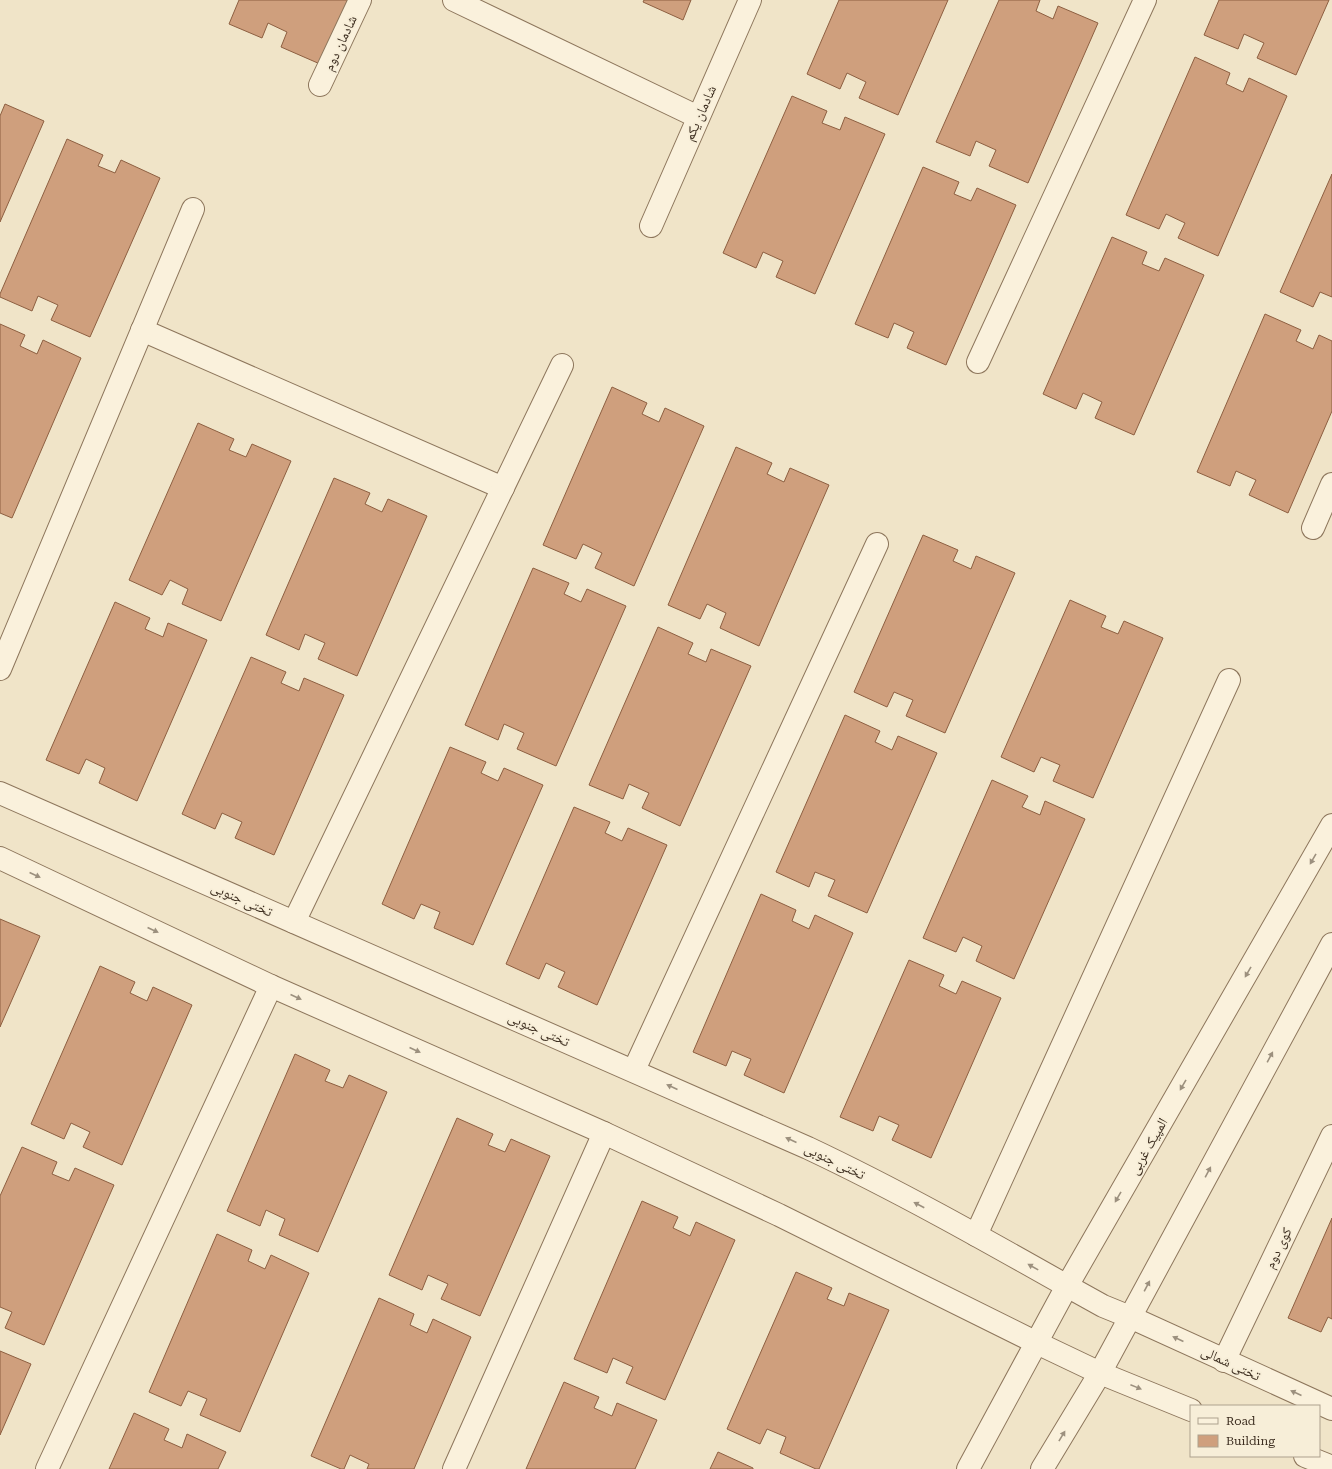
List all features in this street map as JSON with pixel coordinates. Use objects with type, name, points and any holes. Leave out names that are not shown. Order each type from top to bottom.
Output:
[{"type":"street","name":"شادمان دوم","points":[[320,85],[360,0]]},
{"type":"street","points":[[454,0],[698,117]]},
{"type":"street","name":"شادمان یکم","points":[[651,226],[750,0]]},
{"type":"street","points":[[978,362],[1145,0]]},
{"type":"street","points":[[0,669],[193,209]]},
{"type":"street","points":[[142,330],[503,488]]},
{"type":"street","points":[[294,922],[562,366]]},
{"type":"street","points":[[1313,528],[1332,484]]},
{"type":"street","points":[[634,1070],[877,544]]},
{"type":"street","points":[[976,1235],[1229,680]]},
{"type":"street","name":"تختی جنوبی","points":[[0,793],[634,1070],[841,1164],[976,1235],[1067,1286]]},
{"type":"street","name":"المپیک غربی","points":[[968,1469],[1067,1286],[1332,825]]},
{"type":"street","points":[[0,858],[271,986],[604,1133],[779,1215],[1100,1373],[1190,1410]]},
{"type":"street","points":[[1042,1469],[1100,1373],[1332,944]]},
{"type":"street","points":[[48,1469],[271,986]]},
{"type":"street","points":[[454,1469],[604,1133]]},
{"type":"street","name":"کوی دوم","points":[[1224,1361],[1332,1136]]},
{"type":"street","name":"تختی شمالی","points":[[1067,1286],[1103,1306],[1332,1409]]},
{"type":"street","points":[[1307,1457],[1332,1467]]},
{"type":"building","points":[[239,0],[348,0],[320,64],[281,47],[287,32],[268,23],[262,38],[229,24]]},
{"type":"building","points":[[644,0],[691,0],[683,20],[643,2]]},
{"type":"building","points":[[839,0],[948,0],[898,115],[859,98],[866,82],[847,73],[840,89],[807,74]]},
{"type":"building","points":[[999,0],[1040,0],[1036,11],[1053,19],[1058,6],[1098,23],[1028,183],[989,166],[996,150],[976,141],[970,156],[936,142]]},
{"type":"building","points":[[1219,0],[1329,0],[1296,75],[1257,58],[1264,43],[1244,34],[1238,49],[1204,35]]},
{"type":"building","points":[[1195,57],[1230,73],[1226,84],[1243,92],[1249,78],[1287,96],[1218,256],[1178,238],[1185,223],[1166,214],[1159,229],[1126,215]]},
{"type":"building","points":[[792,96],[827,111],[822,123],[840,130],[845,117],[885,134],[815,294],[776,277],[783,261],[763,252],[756,268],[723,253]]},
{"type":"building","points":[[5,104],[44,121],[0,222],[0,116]]},
{"type":"building","points":[[67,139],[103,155],[98,166],[115,173],[121,160],[160,178],[90,337],[51,320],[58,305],[38,296],[32,311],[0,297]]},
{"type":"building","points":[[923,167],[959,182],[954,194],[971,201],[977,188],[1016,205],[946,365],[907,348],[914,332],[894,323],[888,338],[855,324]]},
{"type":"building","points":[[1332,174],[1332,297],[1320,292],[1313,307],[1280,292]]},
{"type":"building","points":[[1112,237],[1147,252],[1142,264],[1159,271],[1165,258],[1204,275],[1134,435],[1095,418],[1102,402],[1083,393],[1076,409],[1043,394]]},
{"type":"building","points":[[1265,314],[1301,330],[1296,341],[1313,349],[1319,335],[1332,341],[1332,411],[1288,513],[1249,495],[1256,480],[1236,471],[1230,486],[1197,472]]},
{"type":"building","points":[[0,324],[25,335],[20,346],[37,354],[43,340],[81,358],[12,518],[0,513]]},
{"type":"building","points":[[612,387],[647,403],[642,414],[659,422],[665,408],[704,426],[634,586],[595,568],[602,553],[583,544],[576,559],[543,545]]},
{"type":"building","points":[[198,423],[234,439],[229,450],[246,457],[252,444],[291,461],[221,621],[182,604],[188,589],[170,580],[162,595],[129,580]]},
{"type":"building","points":[[736,447],[772,463],[767,474],[784,482],[790,468],[829,485],[759,646],[720,628],[726,613],[707,604],[700,619],[668,605]]},
{"type":"building","points":[[334,478],[370,493],[365,504],[382,512],[388,499],[427,516],[357,676],[318,659],[325,643],[305,634],[299,650],[266,635]]},
{"type":"building","points":[[923,535],[958,550],[953,561],[971,569],[976,556],[1015,573],[945,733],[906,716],[913,700],[894,692],[887,707],[854,692]]},
{"type":"building","points":[[533,568],[569,583],[564,594],[581,602],[587,589],[626,606],[556,766],[517,749],[524,733],[504,724],[498,740],[465,725]]},
{"type":"building","points":[[1070,600],[1106,616],[1101,627],[1118,634],[1124,621],[1163,638],[1093,798],[1053,781],[1060,765],[1041,757],[1034,772],[1001,757]]},
{"type":"building","points":[[115,602],[150,618],[145,629],[163,637],[168,623],[207,640],[137,801],[99,783],[105,768],[86,759],[79,774],[46,760]]},
{"type":"building","points":[[658,627],[693,643],[688,654],[706,662],[711,649],[751,666],[680,826],[642,808],[649,793],[629,784],[623,799],[589,785]]},
{"type":"building","points":[[251,657],[286,672],[281,683],[299,691],[304,678],[344,695],[274,855],[235,838],[242,822],[222,813],[215,829],[182,814]]},
{"type":"building","points":[[845,715],[880,731],[875,742],[892,750],[898,736],[937,753],[867,913],[828,896],[835,880],[815,872],[809,887],[776,872]]},
{"type":"building","points":[[450,747],[486,762],[481,773],[498,781],[504,768],[543,785],[473,945],[434,928],[440,912],[421,904],[414,919],[382,904]]},
{"type":"building","points":[[992,780],[1028,796],[1022,807],[1040,815],[1045,801],[1085,819],[1014,979],[976,961],[982,946],[963,937],[956,952],[923,938]]},
{"type":"building","points":[[574,807],[610,822],[605,833],[622,841],[628,828],[667,845],[597,1005],[558,987],[565,972],[546,963],[539,979],[506,964]]},
{"type":"building","points":[[761,894],[796,910],[792,921],[809,929],[815,915],[853,933],[784,1093],[744,1075],[751,1059],[732,1051],[726,1066],[693,1052]]},
{"type":"building","points":[[0,919],[40,936],[0,1027]]},
{"type":"building","points":[[909,960],[944,975],[939,986],[956,994],[962,981],[1001,998],[931,1158],[892,1140],[899,1125],[879,1116],[873,1131],[840,1117]]},
{"type":"building","points":[[100,966],[135,982],[130,993],[147,1001],[153,987],[192,1005],[122,1165],[83,1147],[90,1132],[71,1123],[64,1139],[31,1124]]},
{"type":"building","points":[[295,1054],[330,1070],[325,1081],[343,1088],[349,1075],[387,1092],[318,1252],[279,1235],[285,1219],[266,1210],[260,1226],[227,1211]]},
{"type":"building","points":[[457,1118],[493,1134],[488,1145],[505,1152],[511,1139],[550,1156],[480,1316],[441,1299],[448,1284],[428,1275],[422,1290],[389,1275]]},
{"type":"building","points":[[22,1147],[57,1162],[52,1174],[69,1181],[75,1168],[114,1185],[44,1345],[5,1328],[12,1312],[0,1307],[0,1196]]},
{"type":"building","points":[[642,1201],[678,1217],[673,1228],[690,1236],[696,1222],[735,1240],[665,1400],[626,1383],[633,1367],[613,1358],[607,1373],[574,1359]]},
{"type":"building","points":[[1332,1218],[1332,1319],[1328,1317],[1321,1332],[1288,1318]]},
{"type":"building","points":[[217,1234],[252,1250],[248,1261],[265,1269],[271,1255],[309,1273],[240,1432],[200,1415],[207,1399],[188,1391],[181,1406],[149,1392]]},
{"type":"building","points":[[796,1272],[832,1288],[827,1299],[844,1306],[849,1293],[889,1310],[819,1469],[780,1453],[786,1437],[767,1429],[760,1444],[727,1429]]},
{"type":"building","points":[[379,1298],[414,1314],[410,1325],[427,1333],[433,1319],[471,1337],[414,1469],[367,1469],[369,1464],[350,1455],[344,1469],[341,1469],[311,1456]]},
{"type":"building","points":[[0,1351],[31,1364],[0,1435]]},
{"type":"building","points":[[564,1382],[599,1397],[594,1408],[612,1416],[617,1403],[657,1420],[635,1469],[526,1469]]},
{"type":"building","points":[[134,1413],[169,1429],[164,1440],[182,1448],[187,1434],[226,1452],[218,1469],[109,1469]]},
{"type":"building","points":[[718,1452],[753,1468],[753,1469],[710,1469]]}]
